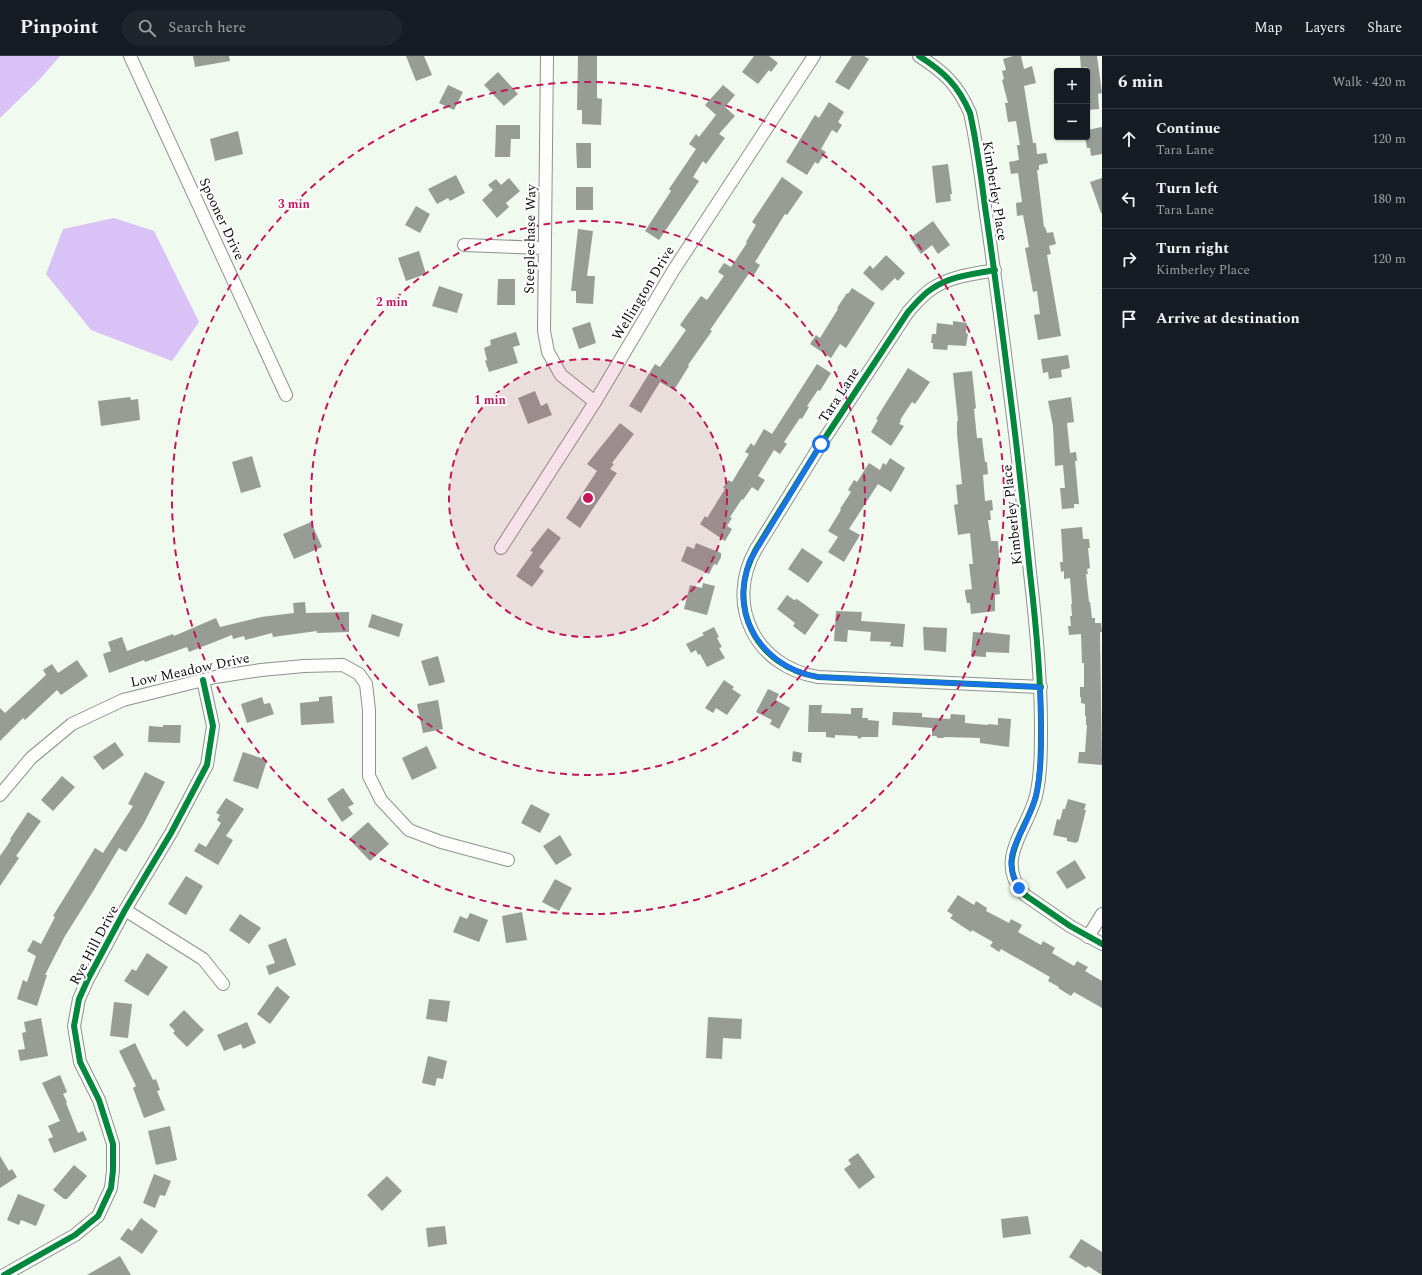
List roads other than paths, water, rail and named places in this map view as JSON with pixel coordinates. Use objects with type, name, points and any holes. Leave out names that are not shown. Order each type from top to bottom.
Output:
[{"type":"street","name":"Spooner Drive","points":[[130,56],[286,395]]},
{"type":"street","name":"Steeplechase Way","points":[[547,56],[544,331],[548,352],[561,375],[595,402]]},
{"type":"street","name":"Wellington Drive","points":[[501,548],[595,402],[673,271],[814,56]]},
{"type":"street","name":"Kimberley Place","points":[[919,56],[944,73],[953,83],[960,92],[970,113],[995,270],[1018,459],[1033,601],[1040,687],[1041,731],[1037,787],[1033,807],[1017,838],[1012,853],[1011,864],[1013,876],[1019,888],[1025,895],[1088,937],[1102,944]]},
{"type":"street","points":[[464,245],[545,248]]},
{"type":"street","name":"Tara Lane","points":[[995,270],[943,282],[932,288],[921,297],[908,312],[821,444],[756,549],[745,574],[743,596],[747,619],[758,642],[776,660],[793,670],[807,675],[818,677],[1040,687]]},
{"type":"street","name":"Low Meadow Drive","points":[[0,795],[30,758],[72,724],[123,700],[203,680],[261,670],[304,666],[343,665],[358,674],[366,684],[369,710],[369,776],[381,800],[409,830],[441,842],[508,860]]},
{"type":"street","name":"Rye Hill Drive","points":[[4,1275],[75,1236],[98,1216],[110,1188],[113,1170],[113,1144],[99,1100],[80,1062],[74,1026],[79,1000],[88,978],[125,910],[171,833],[207,765],[213,726],[203,680]]},
{"type":"street","points":[[125,910],[203,959],[223,984]]},
{"type":"street","points":[[1088,937],[1102,914]]}]
